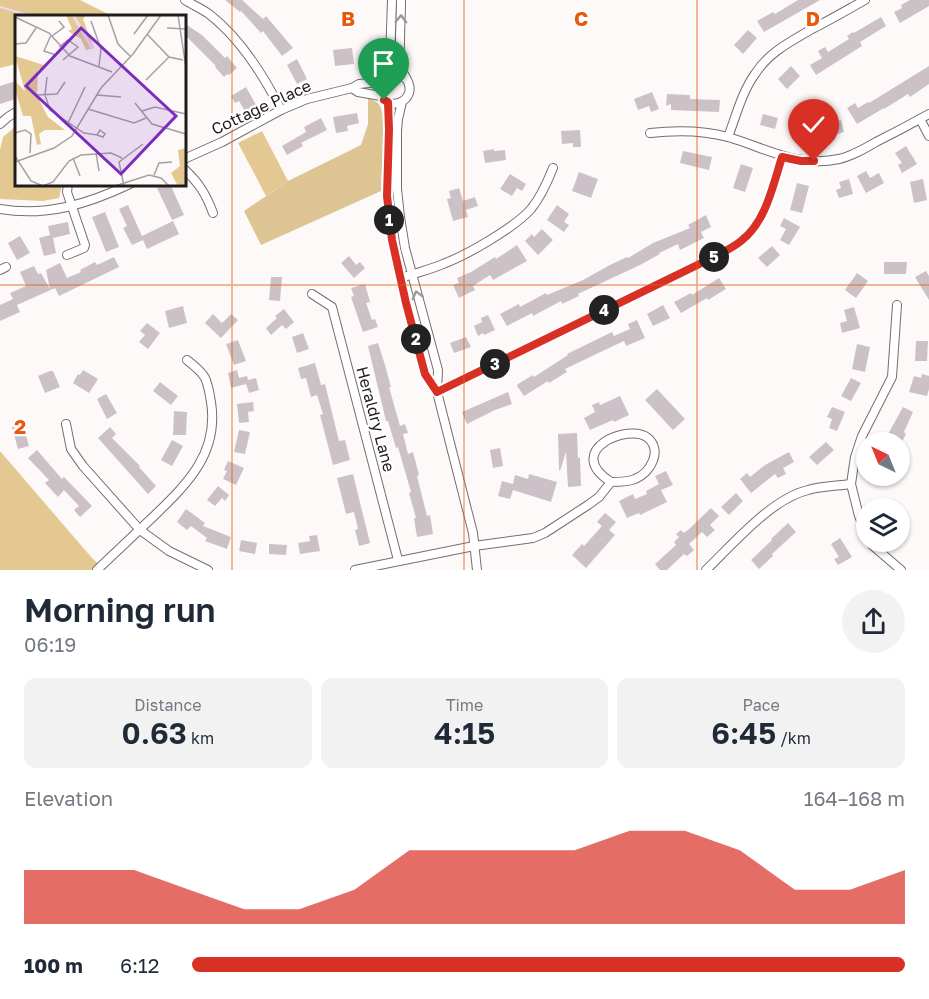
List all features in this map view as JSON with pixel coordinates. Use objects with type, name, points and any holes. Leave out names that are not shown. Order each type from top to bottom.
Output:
[{"type":"street","points":[[185,0],[207,13],[229,31],[270,88],[281,110]]},
{"type":"street","points":[[392,0],[390,60],[379,87],[384,99],[389,130],[387,196],[392,240],[425,374],[437,392]]},
{"type":"street","points":[[401,0],[399,59],[409,89],[402,102],[397,131],[397,189],[404,246],[438,370],[437,392],[473,533],[477,570]]},
{"type":"street","points":[[728,137],[754,74],[774,51],[865,0]]},
{"type":"street","points":[[384,79],[397,74],[406,79]]},
{"type":"street","name":"Cottage Place","points":[[186,158],[222,142],[281,110],[308,99],[384,79]]},
{"type":"street","name":"Cottage Place","points":[[352,88],[358,92],[384,99]]},
{"type":"street","points":[[384,99],[397,104],[402,102]]},
{"type":"street","points":[[0,124],[15,113]]},
{"type":"street","points":[[650,133],[690,130],[707,132],[728,137],[782,157],[801,161],[831,161],[855,154],[929,114]]},
{"type":"street","points":[[920,119],[929,136]]},
{"type":"street","points":[[437,392],[710,259],[742,241],[756,225],[766,206],[782,157]]},
{"type":"street","points":[[401,278],[444,264],[516,223],[540,197],[553,168]]},
{"type":"street","points":[[186,172],[200,185],[213,213]]},
{"type":"street","points":[[67,255],[84,248],[85,245],[67,192],[68,186]]},
{"type":"street","points":[[0,209],[15,212],[57,209],[82,204],[125,186]]},
{"type":"street","name":"Heraldry Lane","points":[[312,294],[332,308],[398,560]]},
{"type":"street","points":[[856,505],[850,484],[855,457],[862,436],[892,377],[897,305]]},
{"type":"street","points":[[97,570],[181,491],[200,464],[210,441],[213,415],[209,388],[204,373],[187,360]]},
{"type":"street","points":[[66,424],[71,449],[140,530],[169,551],[208,570]]},
{"type":"street","points":[[355,570],[474,546],[533,538],[545,533],[594,501],[611,482],[635,479],[652,465],[655,448],[646,436],[630,433],[615,436],[597,449],[594,458],[595,467],[601,476],[611,482]]},
{"type":"street","points":[[706,570],[768,511],[784,500],[807,490],[850,484]]},
{"type":"street","points":[[880,552],[901,570]]},
{"type":"shaded area","points":[[0,0],[80,0],[110,15],[15,15],[15,64],[0,68]]},
{"type":"shaded area","points":[[368,98],[380,106],[384,123],[381,191],[261,245],[244,211],[288,181],[361,145],[368,124]]},
{"type":"shaded area","points":[[15,127],[15,186],[62,186],[59,198],[43,201],[0,199],[0,150],[3,137]]},
{"type":"shaded area","points":[[262,131],[288,181],[266,196],[238,143]]},
{"type":"shaded area","points":[[0,451],[92,558],[105,570],[0,570]]},
{"type":"building","points":[[225,0],[242,0],[263,19],[266,16],[293,48],[282,56],[263,31],[261,33],[241,11]]},
{"type":"building","points":[[798,0],[820,0],[764,32],[757,21],[773,12],[775,14]]},
{"type":"building","points":[[910,0],[929,0],[929,6],[900,23],[894,12]]},
{"type":"building","points":[[881,17],[886,26],[860,42],[862,46],[816,75],[810,65],[822,58],[818,51],[825,47],[828,52],[849,39],[847,36],[853,32]]},
{"type":"building","points":[[186,24],[202,35],[225,58],[227,56],[237,68],[224,77],[186,36]]},
{"type":"building","points":[[748,30],[757,38],[743,54],[734,45]]},
{"type":"building","points":[[352,48],[354,64],[335,66],[333,50]]},
{"type":"building","points":[[297,59],[307,79],[297,84],[287,65]]},
{"type":"building","points":[[791,66],[800,76],[787,89],[778,79]]},
{"type":"building","points":[[929,66],[929,84],[910,97],[908,94],[857,124],[847,108],[855,103],[858,108],[869,103]]},
{"type":"building","points":[[15,81],[15,99],[0,104],[0,86]]},
{"type":"building","points":[[246,87],[256,105],[245,111],[239,101],[235,103],[231,96]]},
{"type":"building","points":[[652,92],[659,109],[651,112],[649,106],[638,110],[634,99]]},
{"type":"building","points":[[667,94],[690,95],[690,99],[720,100],[719,112],[671,110],[671,104],[666,106]]},
{"type":"building","points":[[357,113],[359,123],[347,126],[348,131],[336,133],[333,117]]},
{"type":"building","points":[[763,114],[778,118],[775,129],[760,125]]},
{"type":"building","points":[[321,118],[327,130],[301,143],[303,146],[287,155],[282,146],[306,132],[304,127]]},
{"type":"building","points":[[841,120],[844,132],[824,138],[821,126]]},
{"type":"building","points":[[580,130],[581,147],[573,147],[573,143],[562,144],[561,131]]},
{"type":"building","points":[[906,146],[917,164],[902,173],[898,165],[902,163],[895,153]]},
{"type":"building","points":[[494,149],[494,151],[505,150],[506,160],[485,163],[483,151]]},
{"type":"building","points":[[683,151],[712,157],[709,170],[680,163]]},
{"type":"building","points":[[741,164],[753,168],[745,192],[733,188]]},
{"type":"building","points":[[866,171],[870,178],[879,173],[884,183],[866,193],[857,176]]},
{"type":"building","points":[[579,172],[598,179],[591,198],[572,191]]},
{"type":"building","points":[[510,174],[526,184],[522,191],[517,188],[512,196],[500,189]]},
{"type":"building","points":[[849,179],[853,194],[839,198],[836,190],[841,188],[839,182]]},
{"type":"building","points":[[923,179],[927,200],[914,203],[910,182]]},
{"type":"building","points":[[797,183],[809,186],[802,213],[790,210]]},
{"type":"building","points":[[171,186],[184,215],[172,220],[157,188]]},
{"type":"building","points":[[459,188],[463,201],[475,197],[478,206],[466,210],[468,217],[453,221],[447,199],[451,198],[449,191]]},
{"type":"building","points":[[128,205],[142,236],[173,221],[179,234],[147,249],[143,240],[132,245],[123,228],[127,226],[119,209]]},
{"type":"building","points":[[557,205],[569,214],[564,222],[569,225],[564,232],[547,220]]},
{"type":"building","points":[[105,212],[119,247],[106,252],[92,217]]},
{"type":"building","points":[[706,215],[711,227],[701,232],[704,238],[680,250],[678,244],[578,294],[579,296],[562,304],[561,301],[533,316],[532,313],[507,326],[500,314],[519,304],[520,307],[546,293],[547,295],[583,280],[653,243],[690,228],[688,225]]},
{"type":"building","points":[[784,218],[800,227],[789,245],[780,240],[786,229],[780,226]]},
{"type":"building","points":[[68,222],[70,234],[53,238],[56,253],[44,256],[39,238],[50,235],[48,226]]},
{"type":"building","points":[[542,229],[553,240],[538,255],[525,241],[532,234],[534,237]]},
{"type":"building","points":[[20,236],[30,253],[17,260],[8,243]]},
{"type":"building","points":[[517,245],[527,261],[493,280],[490,275],[473,286],[475,290],[459,298],[453,285],[459,283],[457,278],[495,257],[496,259]]},
{"type":"building","points":[[772,246],[780,255],[767,267],[758,258]]},
{"type":"building","points":[[349,256],[356,265],[360,262],[365,268],[354,278],[341,263]]},
{"type":"building","points":[[114,257],[119,267],[59,296],[55,288],[17,305],[20,312],[0,321],[0,305],[13,299],[10,293],[26,286],[20,272],[34,266],[50,289],[46,270],[60,263],[67,278],[95,262],[97,265]]},
{"type":"building","points":[[884,262],[907,262],[906,274],[884,274]]},
{"type":"building","points":[[926,271],[929,276],[929,300],[915,277]]},
{"type":"building","points":[[857,273],[868,281],[856,298],[845,290]]},
{"type":"building","points":[[271,277],[282,277],[280,301],[269,300]]},
{"type":"building","points":[[719,278],[726,289],[681,313],[674,302],[691,293],[692,295]]},
{"type":"building","points":[[365,284],[370,302],[366,303],[372,320],[375,319],[378,327],[363,332],[351,297],[354,296],[351,288]]},
{"type":"building","points":[[663,305],[670,318],[653,326],[647,314]]},
{"type":"building","points":[[183,306],[187,323],[169,328],[165,311]]},
{"type":"building","points":[[854,307],[860,328],[842,333],[840,323],[847,321],[844,310]]},
{"type":"building","points":[[284,309],[294,322],[286,329],[282,325],[271,335],[266,328]]},
{"type":"building","points":[[213,314],[222,323],[231,314],[238,320],[221,338],[205,323]]},
{"type":"building","points":[[488,315],[495,330],[478,336],[474,326],[482,322],[481,318]]},
{"type":"building","points":[[637,320],[645,338],[626,346],[624,341],[592,356],[565,369],[567,372],[524,396],[517,386],[567,354],[612,332],[614,336],[630,329],[628,324]]},
{"type":"building","points":[[147,323],[160,333],[148,349],[139,342],[145,335],[140,331]]},
{"type":"building","points":[[303,333],[309,349],[297,353],[292,337]]},
{"type":"building","points":[[466,337],[471,347],[454,353],[450,343]]},
{"type":"building","points":[[238,340],[246,361],[234,365],[226,344]]},
{"type":"building","points":[[916,341],[928,341],[927,361],[915,361]]},
{"type":"building","points":[[378,343],[400,426],[405,424],[408,433],[403,434],[408,454],[413,452],[419,475],[417,476],[427,516],[430,515],[433,534],[417,537],[414,518],[416,518],[409,493],[411,492],[398,447],[396,448],[388,421],[386,421],[368,346]]},
{"type":"building","points":[[857,344],[870,347],[865,372],[852,369]]},
{"type":"building","points":[[315,363],[321,385],[325,384],[339,441],[345,440],[350,460],[333,465],[317,395],[311,397],[306,378],[301,379],[298,368]]},
{"type":"building","points":[[83,370],[98,379],[89,393],[73,383]]},
{"type":"building","points":[[237,370],[239,378],[247,376],[248,380],[256,378],[259,390],[249,393],[246,384],[231,388],[228,373]]},
{"type":"building","points":[[53,371],[60,387],[45,393],[38,376]]},
{"type":"building","points":[[922,374],[929,376],[927,396],[909,392],[914,376],[921,378]]},
{"type":"building","points":[[851,378],[861,383],[851,401],[841,396]]},
{"type":"building","points":[[160,382],[178,396],[171,405],[153,391]]},
{"type":"building","points":[[657,389],[685,419],[673,430],[645,400]]},
{"type":"building","points":[[508,392],[512,404],[467,424],[462,412]]},
{"type":"building","points":[[106,394],[117,413],[107,419],[97,399]]},
{"type":"building","points":[[620,396],[629,415],[590,430],[584,418],[595,412],[592,405],[599,402],[600,405]]},
{"type":"building","points":[[253,402],[254,411],[248,412],[249,422],[239,423],[237,404]]},
{"type":"building","points":[[832,407],[845,412],[837,431],[829,428],[832,419],[827,417]]},
{"type":"building","points":[[903,407],[913,412],[904,432],[889,432]]},
{"type":"building","points":[[174,411],[187,412],[186,435],[173,435]]},
{"type":"building","points":[[23,424],[29,446],[18,449],[12,427]]},
{"type":"building","points":[[110,427],[116,434],[112,438],[156,486],[148,494],[98,438]]},
{"type":"building","points":[[239,430],[250,432],[245,454],[234,452]]},
{"type":"building","points":[[577,433],[581,486],[568,487],[566,452],[559,470],[558,434]]},
{"type":"building","points":[[172,440],[183,446],[172,466],[161,460]]},
{"type":"building","points":[[826,442],[834,450],[817,465],[809,457]]},
{"type":"building","points":[[500,448],[503,466],[493,468],[490,450]]},
{"type":"building","points":[[37,450],[62,479],[64,477],[92,506],[80,517],[74,510],[79,506],[64,490],[58,497],[45,483],[49,480],[28,458]]},
{"type":"building","points":[[789,452],[794,462],[783,468],[786,474],[778,478],[775,474],[751,493],[740,479],[747,473],[750,477],[765,465]]},
{"type":"building","points":[[228,461],[244,468],[236,485],[223,479]]},
{"type":"building","points":[[666,471],[673,485],[661,490],[667,502],[640,515],[639,513],[627,518],[619,501],[633,494],[635,499],[647,494],[646,491],[659,484],[655,476]]},
{"type":"building","points":[[353,474],[370,543],[359,546],[354,512],[346,514],[337,478]]},
{"type":"building","points":[[529,474],[557,482],[551,502],[513,490],[510,499],[498,496],[502,481],[513,484],[515,475],[528,479]]},
{"type":"building","points":[[218,486],[229,495],[225,501],[222,498],[215,506],[207,500]]},
{"type":"building","points":[[736,493],[743,501],[729,515],[721,507]]},
{"type":"building","points":[[711,508],[719,516],[710,525],[715,530],[707,537],[702,532],[689,544],[694,550],[687,556],[684,554],[667,570],[660,570],[655,564],[676,545],[674,542],[679,537],[676,534],[681,530],[684,533]]},
{"type":"building","points":[[186,509],[205,523],[203,526],[231,537],[227,549],[205,541],[207,538],[191,526],[187,530],[177,522]]},
{"type":"building","points":[[605,513],[616,522],[609,530],[615,535],[586,568],[572,555],[582,544],[584,546],[602,526],[597,522]]},
{"type":"building","points":[[788,523],[796,532],[759,569],[751,560]]},
{"type":"building","points":[[317,535],[320,551],[300,554],[298,543],[310,541],[309,536]]},
{"type":"building","points":[[840,538],[852,557],[838,565],[834,559],[839,557],[831,544]]},
{"type":"building","points":[[241,540],[257,543],[255,554],[239,551]]},
{"type":"building","points":[[269,544],[287,545],[286,555],[269,554]]},
{"type":"waterway","points":[[0,7],[28,15]]},
{"type":"route","points":[[384,100],[388,102],[389,118],[387,196],[392,240],[425,374],[437,392],[720,254],[742,241],[756,225],[766,206],[782,157],[814,161]]}]
